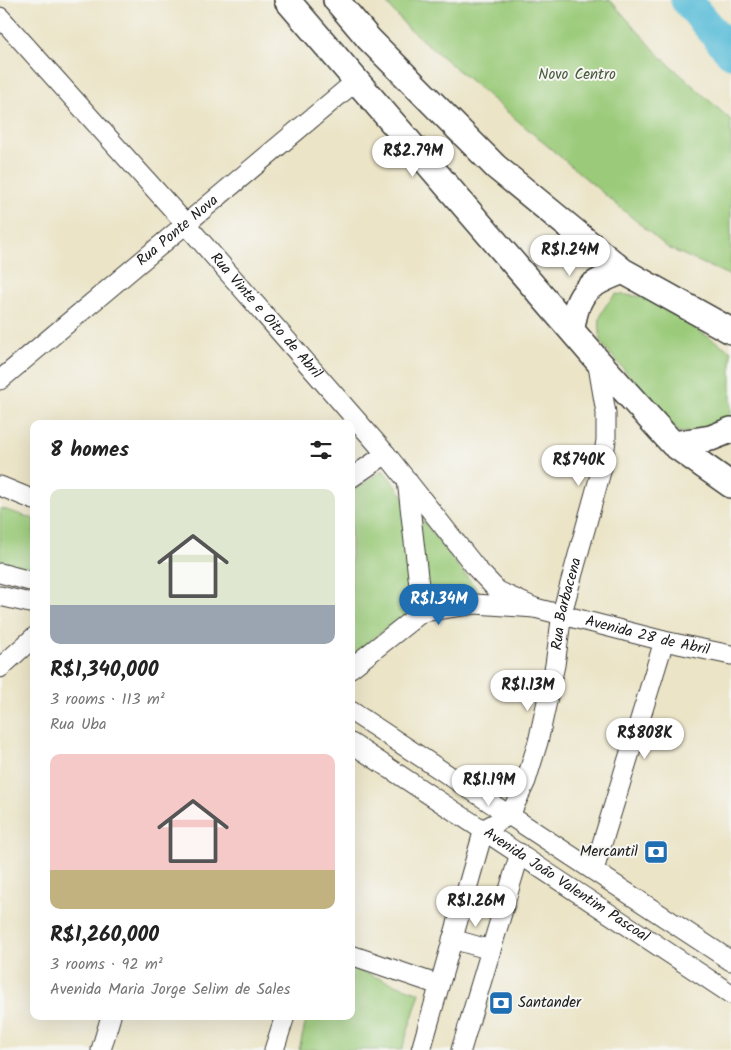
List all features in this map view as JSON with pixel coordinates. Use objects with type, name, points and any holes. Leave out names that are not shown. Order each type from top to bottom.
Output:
[{"type":"main road","points":[[287,0],[597,360],[673,444],[731,485]]},
{"type":"main road","points":[[336,0],[369,38],[496,167],[624,271],[731,331]]},
{"type":"main road","points":[[572,329],[574,310],[583,292],[594,282],[624,271]]},
{"type":"main road","points":[[673,444],[711,438],[731,430]]},
{"type":"street","name":"Rua Vinte e Oito de Abril","points":[[0,17],[185,223],[386,454],[477,569],[498,591],[535,608]]},
{"type":"street","name":"Rua Ponte Nova","points":[[0,380],[356,81]]},
{"type":"street","name":"Rua Barbacena","points":[[510,815],[526,781],[538,742],[555,665],[562,614],[602,468],[606,440],[606,413],[597,360]]},
{"type":"street","points":[[355,475],[386,454]]},
{"type":"street","points":[[406,480],[422,612]]},
{"type":"street","points":[[0,486],[30,498]]},
{"type":"street","points":[[0,573],[30,581]]},
{"type":"street","points":[[0,596],[30,603]]},
{"type":"street","points":[[355,665],[422,612],[475,604],[535,608]]},
{"type":"street","name":"Avenida 28 de Abril","points":[[535,608],[664,641],[731,655]]},
{"type":"street","points":[[0,668],[30,641]]},
{"type":"street","points":[[594,870],[664,641]]},
{"type":"street","name":"Avenida João Valentim Pascoal","points":[[355,714],[731,961]]},
{"type":"street","name":"Avenida João Valentim Pascoal","points":[[355,746],[484,829],[731,994]]},
{"type":"street","points":[[421,1050],[484,829],[510,815],[520,853],[491,950],[467,1048]]},
{"type":"street","points":[[452,939],[491,950]]},
{"type":"street","points":[[355,956],[439,985]]},
{"type":"street","points":[[101,1050],[110,1020]]},
{"type":"street","points":[[274,1050],[283,1020]]},
{"type":"green space","name":"Novo Centro","points":[[384,0],[610,0],[661,57],[731,120],[731,276],[668,248],[407,27]]},
{"type":"green space","points":[[616,294],[645,297],[731,351],[731,427],[679,433],[601,343],[601,316],[606,306]]},
{"type":"green space","points":[[383,470],[482,596],[436,597],[384,630],[355,653],[355,489]]},
{"type":"green space","points":[[0,508],[30,518],[30,571],[0,564]]},
{"type":"green space","points":[[355,969],[420,993],[402,1050],[299,1050],[306,1020],[355,1020]]},
{"type":"waterway","points":[[686,0],[731,53]]},
{"type":"place","name":"Mercantil","points":[[656,852]]},
{"type":"place","name":"Santander","points":[[501,1003]]}]
